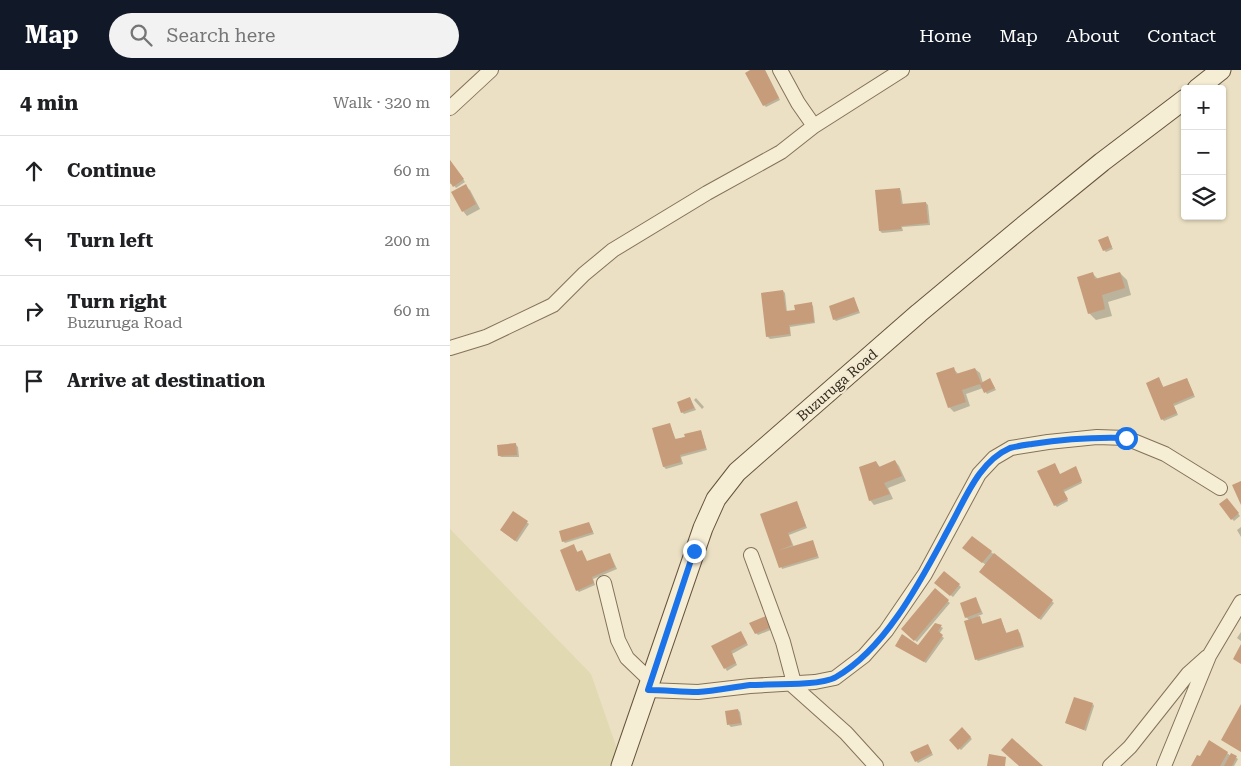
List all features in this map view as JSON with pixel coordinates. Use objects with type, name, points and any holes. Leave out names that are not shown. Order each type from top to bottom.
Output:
[{"type":"main road","points":[[1202,85],[1221,70]]},
{"type":"main road","name":"Buzuruga Road","points":[[621,766],[703,528],[716,499],[737,472],[919,313],[1021,228],[1102,162],[1181,102]]},
{"type":"street","points":[[450,108],[491,70]]},
{"type":"street","points":[[780,70],[798,103],[814,126]]},
{"type":"street","points":[[450,348],[486,337],[553,305],[584,274],[613,250],[707,193],[781,152],[814,126],[902,70]]},
{"type":"street","points":[[604,583],[618,640],[627,658],[650,685],[698,692],[750,686],[793,684],[835,678],[864,656],[886,631],[925,574],[979,474],[994,458],[1011,448],[1097,437],[1126,438],[1165,454],[1220,488]]},
{"type":"street","points":[[751,555],[783,642],[793,684],[846,733],[876,766]]},
{"type":"street","points":[[1164,766],[1209,656],[1241,602]]},
{"type":"street","points":[[1110,766],[1130,747],[1188,674],[1209,656]]},
{"type":"shaded area","points":[[450,529],[591,674],[623,766],[450,766]]},
{"type":"building","points":[[750,70],[765,70],[779,98],[763,106],[745,73]]},
{"type":"building","points":[[450,160],[464,179],[453,187],[450,182]]},
{"type":"building","points":[[466,184],[476,204],[462,212],[451,192]]},
{"type":"building","points":[[900,188],[901,204],[926,202],[928,223],[901,226],[901,229],[879,231],[875,190]]},
{"type":"building","points":[[1108,236],[1112,247],[1103,251],[1098,240]]},
{"type":"building","points":[[1093,272],[1095,279],[1120,272],[1125,288],[1102,295],[1105,309],[1088,314],[1077,277]]},
{"type":"building","points":[[783,290],[786,311],[795,310],[794,305],[812,302],[814,322],[789,325],[790,334],[766,337],[761,293]]},
{"type":"building","points":[[854,297],[859,311],[833,320],[829,306]]},
{"type":"building","points":[[954,367],[956,374],[975,368],[981,383],[990,378],[995,388],[984,393],[980,384],[962,390],[966,402],[948,408],[936,373]]},
{"type":"building","points":[[1159,377],[1163,387],[1187,378],[1194,395],[1173,404],[1177,413],[1161,420],[1146,383]]},
{"type":"building","points":[[690,397],[694,408],[681,413],[677,402]]},
{"type":"building","points":[[670,423],[675,439],[685,437],[684,434],[701,430],[706,448],[680,455],[681,462],[663,467],[652,428]]},
{"type":"building","points":[[516,443],[517,455],[498,456],[497,445]]},
{"type":"building","points":[[895,460],[902,476],[884,483],[890,494],[869,501],[859,467],[876,461],[879,467]]},
{"type":"building","points":[[1055,463],[1060,474],[1076,466],[1082,481],[1063,490],[1068,499],[1054,506],[1037,471]]},
{"type":"building","points":[[1241,481],[1241,505],[1232,485]]},
{"type":"building","points":[[1227,498],[1239,513],[1231,520],[1219,504]]},
{"type":"building","points":[[797,501],[806,526],[788,533],[792,545],[777,551],[813,540],[818,556],[779,568],[760,514]]},
{"type":"building","points":[[513,511],[528,521],[515,541],[500,530]]},
{"type":"building","points":[[589,522],[593,532],[562,542],[559,531]]},
{"type":"building","points":[[972,536],[992,551],[982,563],[962,548]]},
{"type":"building","points":[[574,544],[577,552],[582,550],[587,561],[610,553],[615,567],[592,577],[594,583],[576,591],[560,550]]},
{"type":"building","points":[[994,553],[1053,600],[1039,619],[979,572]]},
{"type":"building","points":[[944,571],[960,584],[950,596],[934,583]]},
{"type":"building","points":[[935,588],[949,600],[914,641],[901,629]]},
{"type":"building","points":[[976,597],[981,612],[965,618],[960,603]]},
{"type":"building","points":[[766,616],[772,627],[755,634],[749,623]]},
{"type":"building","points":[[980,616],[982,624],[1001,618],[1006,633],[1018,629],[1023,645],[975,660],[964,621]]},
{"type":"building","points":[[935,623],[942,625],[938,631],[943,635],[924,662],[895,646],[902,634],[918,645]]},
{"type":"building","points":[[741,631],[747,643],[731,651],[736,663],[724,669],[711,646]]},
{"type":"building","points":[[1241,644],[1241,664],[1233,659]]},
{"type":"building","points":[[1074,697],[1093,703],[1084,730],[1065,723]]},
{"type":"building","points":[[1241,704],[1241,752],[1221,740]]},
{"type":"building","points":[[738,709],[741,723],[727,725],[725,711]]},
{"type":"building","points":[[962,727],[971,737],[958,750],[949,740]]},
{"type":"building","points":[[1012,738],[1043,766],[1019,766],[1001,750]]},
{"type":"building","points":[[1209,740],[1228,752],[1220,766],[1191,766],[1197,755],[1200,756]]},
{"type":"building","points":[[928,744],[932,753],[915,762],[910,752]]},
{"type":"building","points":[[1231,753],[1237,756],[1232,766],[1224,766]]},
{"type":"building","points":[[989,754],[1006,757],[1005,766],[987,766]]},
{"type":"route","points":[[694,551],[648,690],[698,692],[750,686],[815,682],[835,678],[864,656],[906,604],[925,574],[979,474],[994,458],[1011,448],[1048,442],[1097,437],[1126,438]]}]
